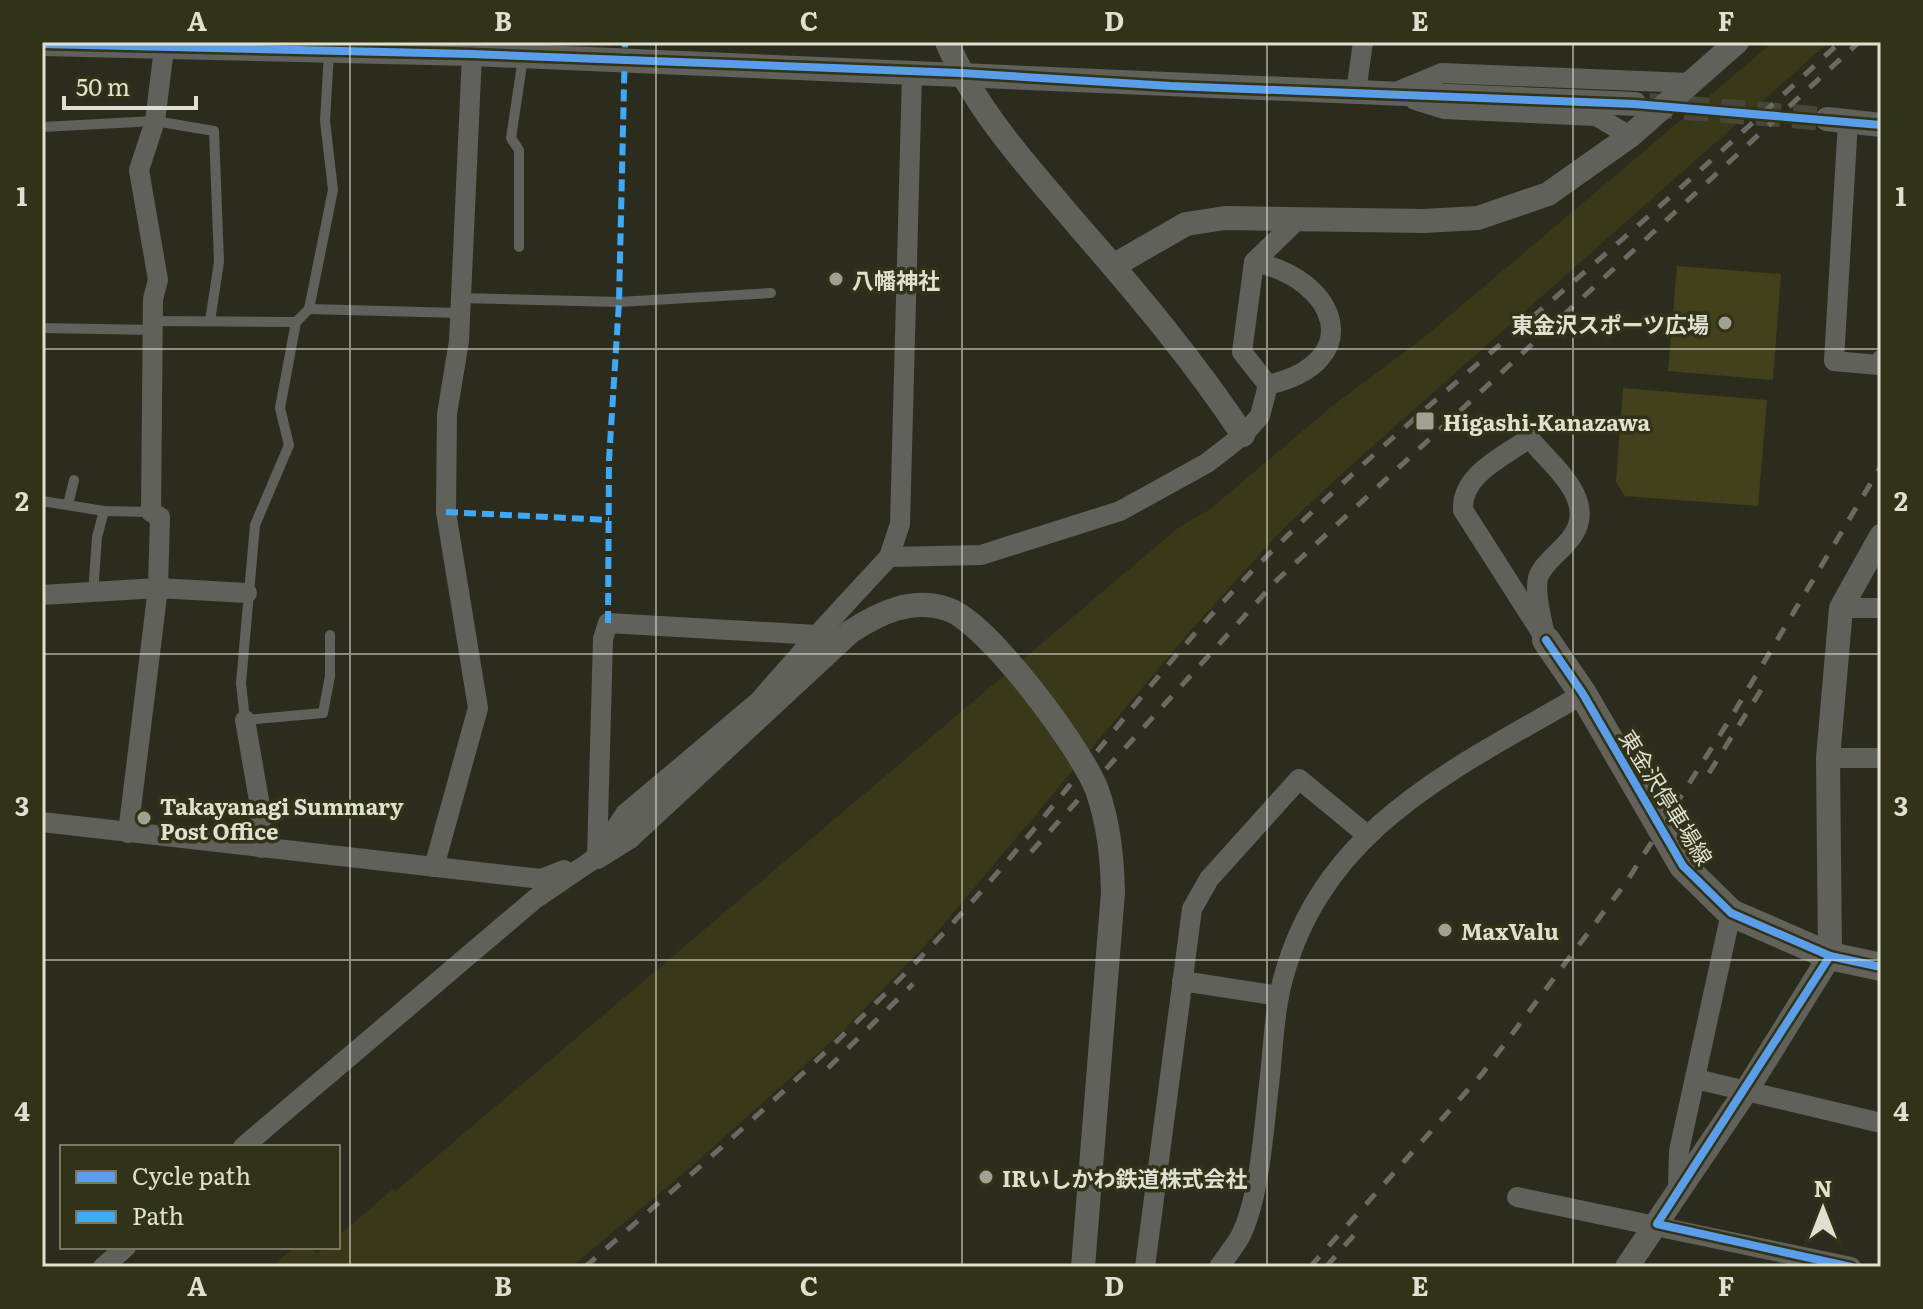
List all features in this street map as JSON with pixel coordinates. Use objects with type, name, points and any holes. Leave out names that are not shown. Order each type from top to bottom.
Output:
[{"type":"main road","name":"東金沢停車場線","points":[[1546,640],[1583,694],[1683,866],[1731,913],[1830,956],[1881,967]]},
{"type":"street","points":[[947,42],[961,73],[1015,152],[1195,363],[1243,435]]},
{"type":"street","points":[[1356,92],[1363,42]]},
{"type":"street","points":[[1113,266],[1186,224],[1225,218],[1478,218],[1548,194],[1630,136],[1737,42]]},
{"type":"street","points":[[43,45],[472,54],[1635,104]]},
{"type":"street","points":[[128,833],[158,588],[160,517],[151,512],[154,326],[158,280],[139,170],[155,121],[164,49]]},
{"type":"street","points":[[434,867],[478,708],[446,512],[447,414],[459,341],[472,54]]},
{"type":"street","points":[[1392,93],[1442,73],[1689,83]]},
{"type":"street","points":[[42,822],[541,879],[597,857],[625,814],[758,702],[889,557],[900,524],[912,74]]},
{"type":"street","points":[[1392,93],[1444,109],[1596,116],[1630,136]]},
{"type":"street","points":[[1881,125],[1837,120],[1834,361],[1878,365],[1881,360]]},
{"type":"street","points":[[1268,385],[1242,352],[1254,262],[1298,219]]},
{"type":"street","points":[[1254,262],[1282,268],[1299,279],[1330,313],[1333,337],[1323,355],[1293,379],[1268,385]]},
{"type":"street","points":[[889,557],[981,555],[1120,511],[1207,463],[1243,435],[1260,416],[1268,385]]},
{"type":"street","name":"東金沢停車場線","points":[[1529,438],[1578,498],[1582,517],[1577,533],[1544,567],[1537,580],[1546,640],[1463,510],[1462,496],[1469,482],[1529,438]]},
{"type":"street","points":[[1627,1267],[1746,1091],[1830,956],[1828,758],[1841,608],[1881,536]]},
{"type":"street","points":[[42,595],[158,588],[247,593]]},
{"type":"street","points":[[245,1145],[535,899],[629,837],[850,632],[875,615],[925,604],[949,609],[971,620],[1015,669],[1065,735],[1097,788],[1111,843],[1113,892],[1083,1267]]},
{"type":"street","points":[[1841,608],[1881,608]]},
{"type":"street","points":[[597,857],[603,639],[608,623],[817,635]]},
{"type":"street","points":[[1219,1267],[1240,1237],[1251,1202],[1279,996],[1297,938],[1321,895],[1367,835],[1415,793],[1583,694]]},
{"type":"street","points":[[245,720],[260,806],[261,848]]},
{"type":"street","points":[[1828,758],[1881,758]]},
{"type":"street","points":[[1145,1267],[1192,909],[1197,899],[1209,879],[1299,779],[1367,835]]},
{"type":"street","points":[[1678,1189],[1679,1151],[1731,913]]},
{"type":"street","points":[[1182,981],[1279,996]]},
{"type":"street","points":[[1696,1079],[1881,1123]]},
{"type":"street","points":[[1517,1197],[1851,1267]]},
{"type":"street","points":[[103,1267],[124,1249]]},
{"type":"lane","points":[[329,52],[325,121],[333,190],[309,309],[296,322],[280,408],[289,445],[255,525],[241,683],[245,720],[323,713],[330,676],[330,635]]},
{"type":"lane","points":[[519,247],[519,150],[511,138],[524,56]]},
{"type":"lane","points":[[42,127],[155,121],[214,131],[219,262],[210,321]]},
{"type":"lane","points":[[309,309],[619,302],[771,293]]},
{"type":"lane","points":[[42,328],[154,326],[210,321],[296,322]]},
{"type":"lane","points":[[68,505],[74,480]]},
{"type":"lane","points":[[42,501],[104,511],[151,512]]},
{"type":"lane","points":[[93,593],[97,537],[104,511]]},
{"type":"shaded area","points":[[1773,42],[1829,42],[1281,531],[1191,630],[932,938],[845,1029],[692,1166],[571,1267],[271,1267],[293,1249],[313,1249],[317,1254],[323,1249],[340,1249],[340,1234],[393,1189],[396,1191],[1179,527],[1209,510],[1331,407],[1422,339]]},
{"type":"shaded area","name":"東金沢スポーツ広場","points":[[1677,266],[1781,274],[1773,380],[1668,371]]},
{"type":"shaded area","points":[[1623,388],[1767,400],[1758,506],[1625,496],[1616,482]]},
{"type":"tunnel","points":[[1649,105],[1827,119]]},
{"type":"railway","points":[[585,1267],[784,1091],[925,953],[1007,861],[1186,644],[1262,561],[1404,428],[1697,173],[1840,42]]},
{"type":"railway","points":[[1031,852],[1277,580],[1859,42]]},
{"type":"railway","points":[[1310,1267],[1482,1074],[1627,881],[1730,719],[1881,466]]},
{"type":"railway","points":[[1709,773],[1766,682]]},
{"type":"railway","points":[[828,1068],[913,984]]},
{"type":"railway","points":[[1326,1267],[1354,1235]]},
{"type":"marked path","points":[[608,623],[609,460],[619,302],[625,42]]},
{"type":"marked path","points":[[446,512],[609,520]]},
{"type":"cycle path","points":[[42,44],[472,54],[961,73],[1171,86],[1635,104],[1881,125]]},
{"type":"cycle path","points":[[1546,640],[1583,694],[1683,866],[1731,913],[1830,956],[1881,967]]},
{"type":"cycle path","points":[[1830,956],[1657,1224],[1851,1267]]},
{"type":"place","name":"八幡神社","points":[[836,279]]},
{"type":"place","name":"東金沢スポーツ広場","points":[[1725,323]]},
{"type":"place","name":"Higashi-Kanazawa","points":[[1425,421]]},
{"type":"place","name":"Takayanagi Summary Post Office","points":[[144,818]]},
{"type":"place","name":"MaxValu","points":[[1445,930]]},
{"type":"place","name":"IRいしかわ鉄道株式会社","points":[[986,1177]]}]
